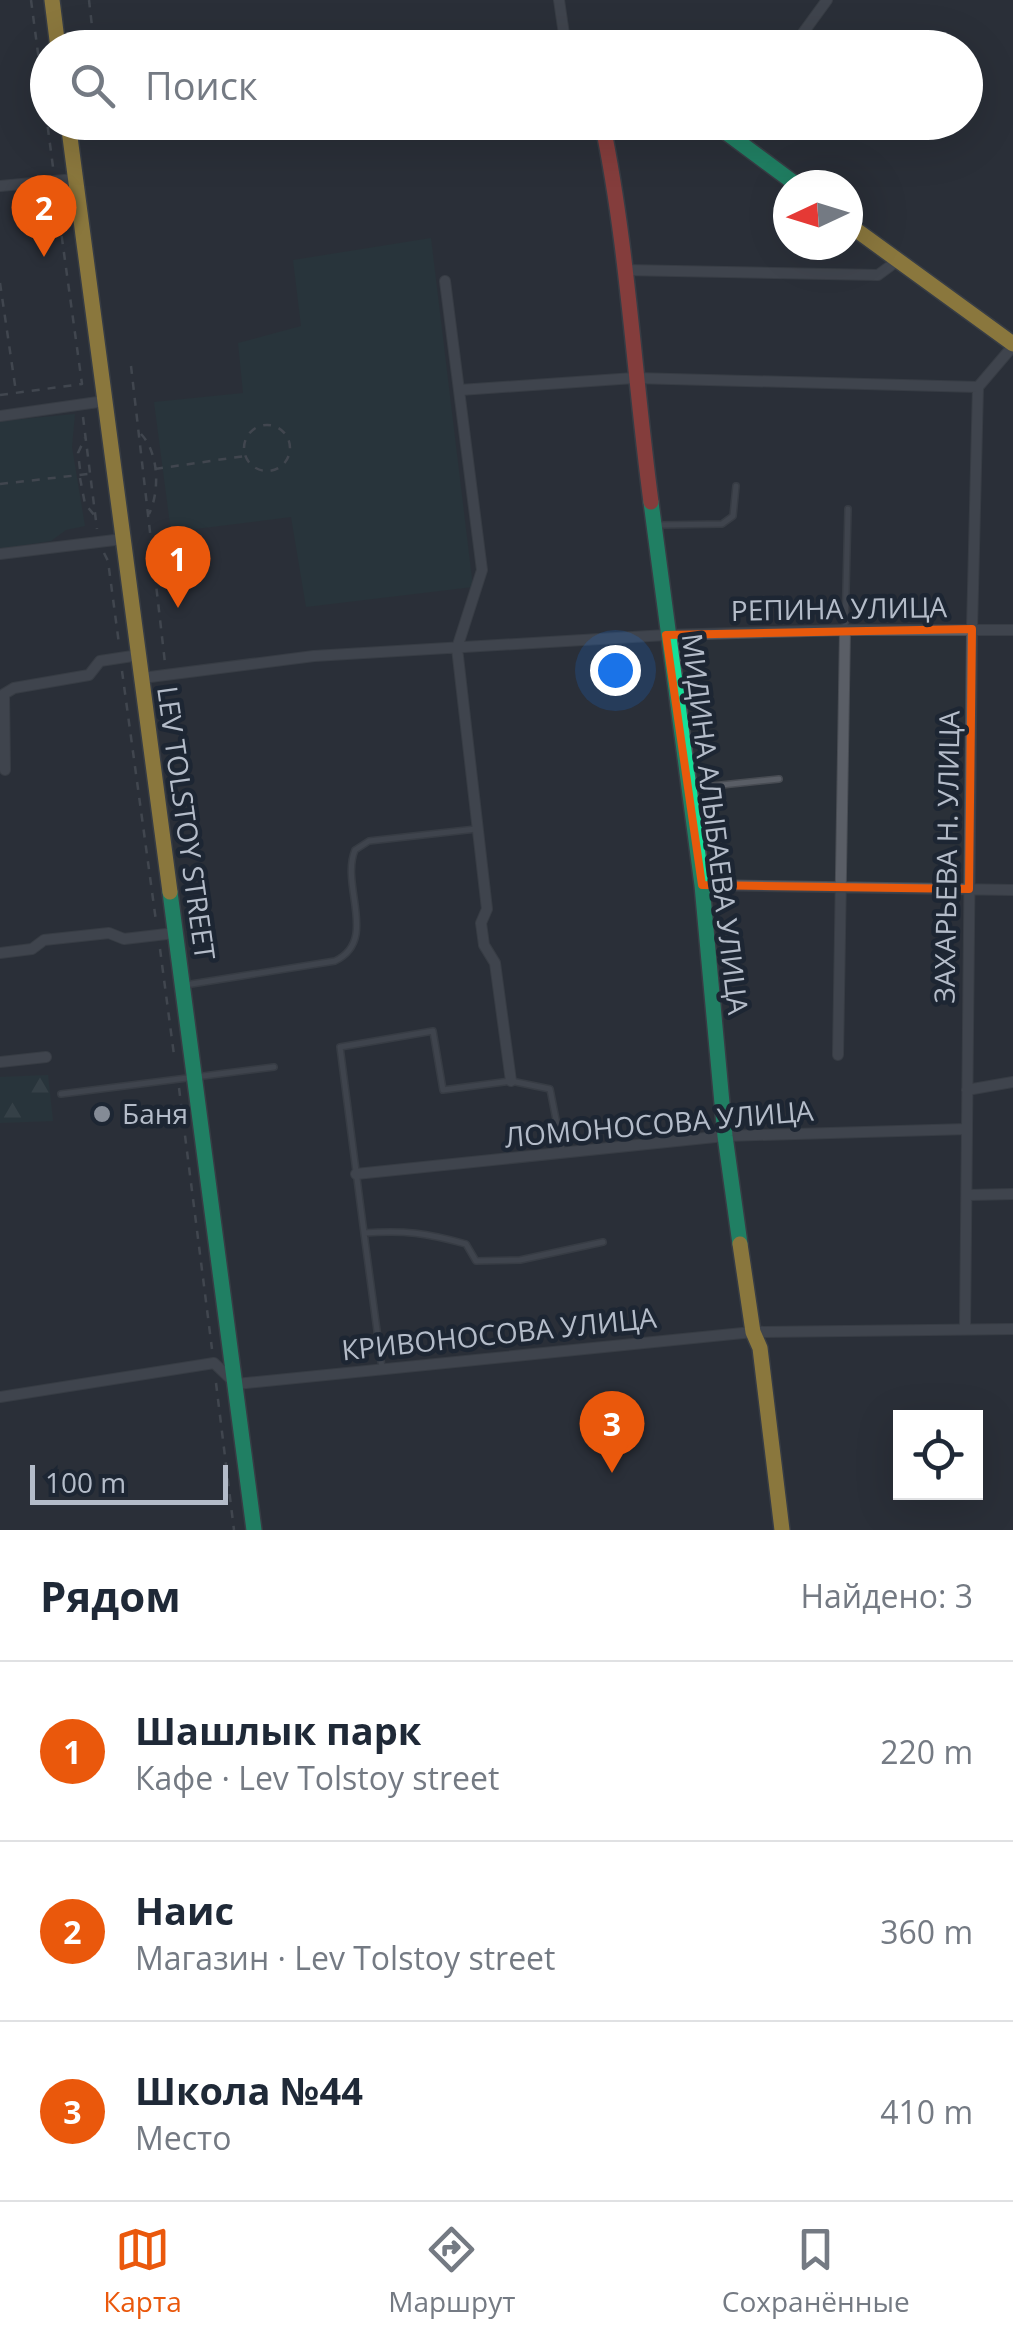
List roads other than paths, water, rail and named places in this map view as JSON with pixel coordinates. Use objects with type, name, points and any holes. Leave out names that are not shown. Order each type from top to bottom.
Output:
[{"type":"street","points":[[52,0],[56,30]]},
{"type":"street","points":[[560,0],[564,30]]},
{"type":"street","points":[[805,30],[827,0]]},
{"type":"street","name":"LEV TOLSTOY STREET","points":[[71,140],[176,933],[186,1079],[236,1384],[254,1530]]},
{"type":"street","name":"МИДИНА АЛЫБАЕВА УЛИЦА","points":[[606,140],[614,180],[666,635],[702,885],[725,1136],[753,1332],[760,1348],[782,1530]]},
{"type":"street","points":[[736,140],[776,170]]},
{"type":"street","points":[[0,186],[76,178]]},
{"type":"street","points":[[460,390],[634,378],[978,387],[1013,345],[863,235]]},
{"type":"street","points":[[624,270],[878,275],[897,261]]},
{"type":"street","points":[[445,282],[482,570],[458,648],[487,909],[480,923],[484,945],[496,963],[512,1081]]},
{"type":"street","name":"ЗАХАРЬЕВА Н. УЛИЦА","points":[[965,1329],[978,387]]},
{"type":"street","points":[[0,416],[105,401]]},
{"type":"street","points":[[0,554],[122,539]]},
{"type":"street","points":[[838,1054],[845,630]]},
{"type":"street","name":"РЕПИНА УЛИЦА","points":[[142,678],[314,656],[666,635],[1013,630]]},
{"type":"street","points":[[4,770],[4,694],[14,688],[89,676],[100,661],[139,655]]},
{"type":"street","points":[[702,885],[1013,890]]},
{"type":"street","points":[[0,953],[32,949],[44,940],[176,933]]},
{"type":"street","points":[[0,1062],[46,1056]]},
{"type":"street","points":[[966,1090],[1013,1082]]},
{"type":"street","name":"ЛОМОНОСОВА УЛИЦА","points":[[356,1174],[725,1136],[967,1129]]},
{"type":"street","points":[[968,1195],[1013,1194]]},
{"type":"street","name":"КРИВОНОСОВА УЛИЦА","points":[[0,1397],[214,1363],[236,1384],[753,1332],[1013,1329]]},
{"type":"lane","points":[[652,526],[722,524],[734,516],[736,486]]},
{"type":"lane","points":[[845,630],[848,509]]},
{"type":"lane","points":[[688,789],[779,778]]},
{"type":"lane","points":[[182,986],[334,961],[344,956],[356,942],[350,872],[355,850],[370,841],[478,829]]},
{"type":"lane","points":[[382,1368],[340,1047],[433,1031],[443,1090],[512,1081],[550,1089],[563,1153]]},
{"type":"lane","points":[[61,1094],[274,1067]]},
{"type":"lane","points":[[364,1233],[408,1230],[436,1236],[466,1244],[476,1261],[520,1260],[603,1242]]},
{"type":"place","name":"Наис","points":[[44,257]]},
{"type":"place","name":"Шашлык парк","points":[[178,608]]},
{"type":"place","name":"Баня","points":[[102,1114]]},
{"type":"place","name":"Школа №44","points":[[612,1473]]}]
